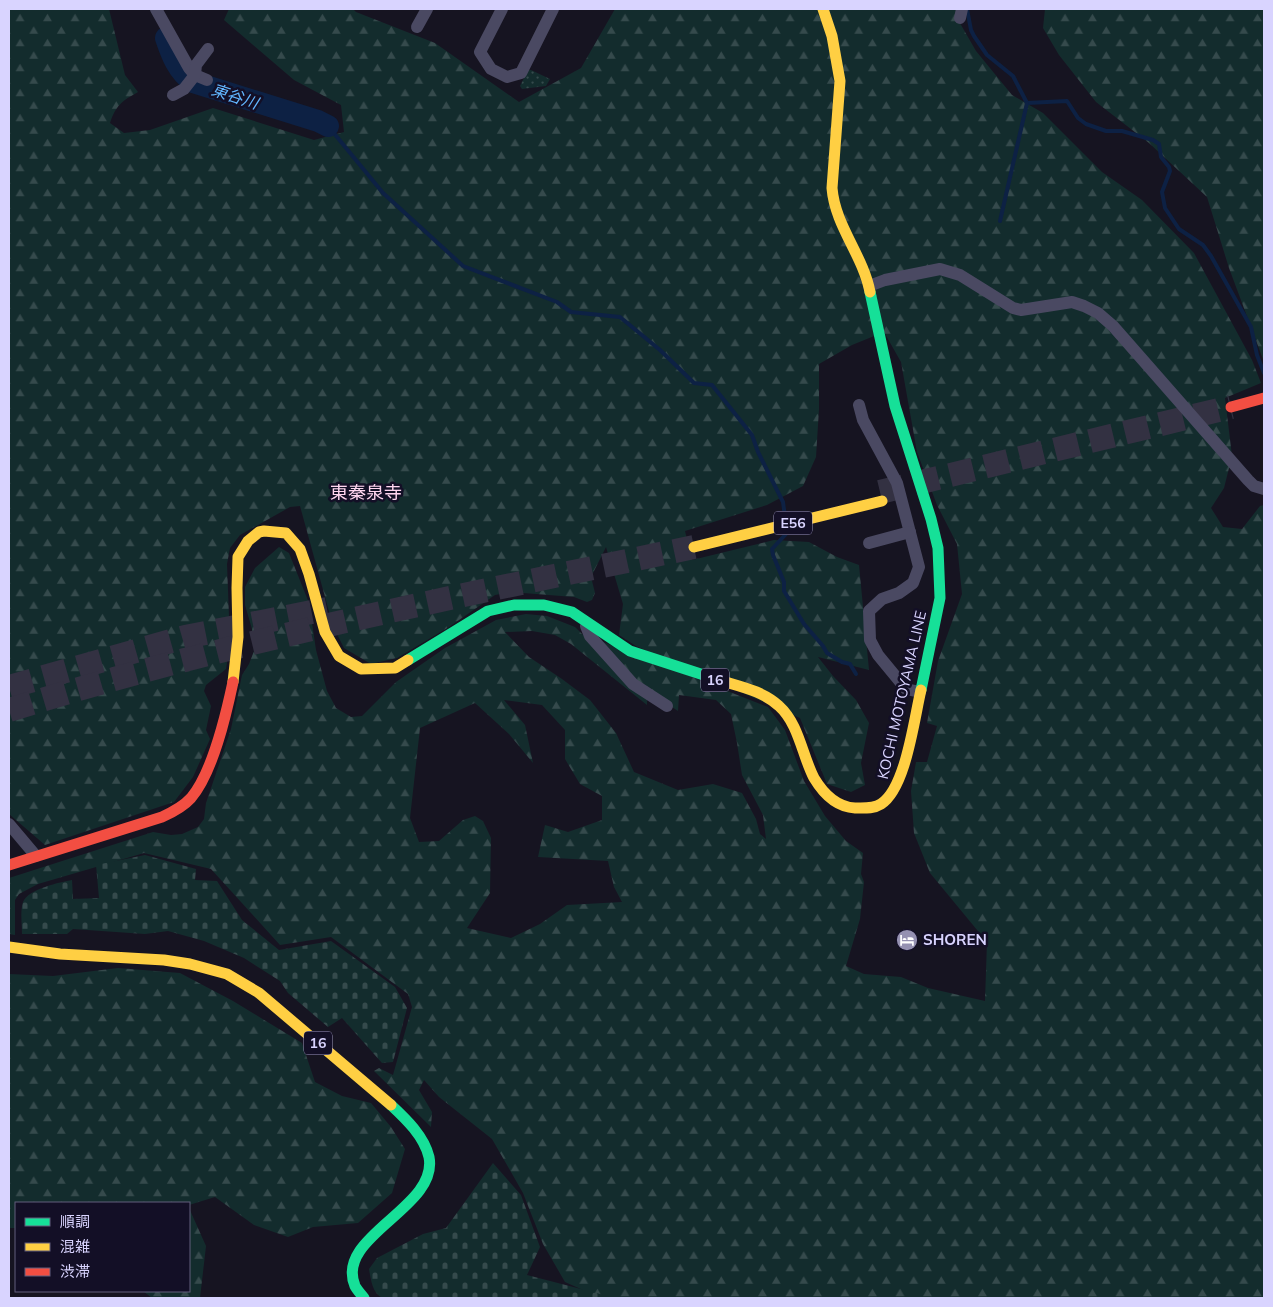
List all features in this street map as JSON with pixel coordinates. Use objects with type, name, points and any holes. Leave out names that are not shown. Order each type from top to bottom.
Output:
[{"type":"main road","name":"KOCHI MOTOYAMA LINE","points":[[9,865],[162,817],[175,812],[193,795],[207,768],[220,731],[234,680],[238,637],[236,595],[238,558],[244,544],[258,534],[272,530],[286,534],[302,548],[327,637],[335,653],[347,664],[362,670],[381,672],[395,668],[488,611],[503,606],[544,605],[572,612],[630,651],[761,694],[775,702],[784,710],[790,720],[815,781],[830,799],[836,803],[857,809],[872,807],[892,794],[898,785],[904,766],[934,631],[940,598],[938,548],[932,519],[895,406],[869,286],[833,202],[832,188],[840,81],[832,36],[822,9]]},
{"type":"main road","points":[[1231,407],[1264,398]]},
{"type":"main road","name":"E56","points":[[694,542],[875,498]]},
{"type":"main road","name":"16","points":[[9,947],[44,952],[155,959],[187,963],[216,970],[239,980],[260,993],[414,1128],[428,1153],[429,1169],[422,1188],[367,1242],[357,1255],[351,1278],[357,1292],[364,1298]]},
{"type":"street","points":[[156,9],[185,63],[191,79]]},
{"type":"street","points":[[417,27],[426,9]]},
{"type":"street","points":[[502,9],[480,52],[491,69],[507,77],[521,73],[553,9]]},
{"type":"street","points":[[173,95],[184,89],[191,79],[196,65],[208,48]]},
{"type":"street","points":[[191,79],[207,80]]},
{"type":"street","points":[[869,286],[885,280],[940,269],[960,275],[1013,308],[1022,310],[1072,302],[1098,313],[1113,326],[1248,480],[1254,486],[1264,489]]},
{"type":"street","points":[[859,405],[864,420],[896,482],[919,567],[913,583],[905,589],[882,598],[869,610],[870,640],[878,655],[906,688],[920,692]]},
{"type":"street","points":[[869,543],[910,532]]},
{"type":"street","points":[[584,619],[590,636],[628,679],[667,706]]},
{"type":"street","points":[[9,824],[36,856]]},
{"type":"green space","points":[[9,9],[109,9],[125,75],[138,92],[120,104],[110,123],[124,133],[150,130],[213,108],[314,140],[344,132],[341,105],[294,80],[224,20],[229,9],[353,9],[356,12],[435,43],[519,102],[581,68],[615,9],[956,9],[957,18],[976,51],[1012,95],[1043,113],[1102,172],[1142,200],[1194,253],[1252,360],[1261,383],[1225,398],[1232,456],[1224,488],[1211,508],[1223,527],[1242,529],[1260,506],[1264,505],[1264,1298],[601,1298],[565,1282],[543,1244],[523,1193],[492,1139],[439,1097],[424,1080],[419,1090],[432,1112],[431,1127],[374,1071],[379,1068],[393,1075],[412,1007],[408,994],[331,937],[280,945],[211,869],[144,853],[38,884],[19,894],[15,900],[15,935],[9,934],[9,878],[153,832],[171,835],[182,834],[198,827],[204,819],[206,803],[231,729],[242,675],[254,651],[252,629],[245,605],[245,587],[255,568],[279,547],[289,553],[309,603],[316,650],[327,691],[336,708],[351,717],[362,716],[396,682],[445,648],[496,620],[526,614],[547,616],[575,627],[647,698],[647,705],[571,644],[555,635],[532,631],[505,632],[529,657],[590,700],[616,733],[634,772],[678,790],[713,784],[742,793],[756,819],[760,834],[766,839],[763,815],[742,775],[731,714],[716,700],[679,695],[678,711],[639,685],[598,640],[768,707],[785,730],[804,781],[825,816],[846,841],[863,853],[861,874],[864,882],[860,919],[846,966],[864,974],[901,977],[928,988],[985,1001],[987,942],[930,873],[914,833],[911,791],[916,762],[927,762],[937,726],[927,723],[938,661],[962,594],[957,544],[937,505],[917,452],[901,362],[884,332],[852,345],[819,364],[816,457],[803,486],[767,505],[685,531],[692,560],[774,540],[809,542],[837,557],[859,565],[869,670],[818,657],[856,700],[869,723],[861,763],[865,785],[851,792],[827,784],[800,718],[636,646],[619,635],[623,604],[606,547],[591,577],[595,593],[592,600],[587,602],[574,597],[511,592],[495,595],[449,627],[397,658],[371,664],[344,648],[333,626],[300,506],[290,507],[240,535],[230,548],[227,564],[230,643],[226,669],[206,685],[204,691],[211,706],[206,730],[210,739],[193,777],[174,802],[45,845],[9,814]],"holes":[[[504,700],[542,705],[565,730],[565,759],[580,784],[602,796],[602,820],[568,832],[545,825],[538,857],[608,861],[614,887],[622,902],[567,905],[540,924],[511,938],[467,928],[490,893],[491,838],[483,821],[475,816],[463,820],[439,841],[419,842],[410,818],[420,728],[475,703],[509,734],[533,763],[525,725]]]},
{"type":"green space","points":[[1045,9],[1264,9],[1264,362],[1229,268],[1207,197],[1149,143],[1096,102],[1059,55],[1043,28]]},
{"type":"green space","points":[[528,70],[550,79],[546,86],[522,89],[520,86]]},
{"type":"green space","points":[[145,855],[196,869],[195,880],[217,881],[242,920],[279,950],[331,941],[395,987],[407,1008],[393,1062],[382,1063],[342,1018],[328,1027],[288,993],[280,981],[244,958],[204,941],[168,931],[145,934],[73,929],[67,934],[22,934],[22,906],[26,897],[31,893],[60,882],[72,880],[73,899],[99,898],[96,865]]},
{"type":"green space","points":[[118,968],[180,973],[233,1001],[302,1043],[315,1082],[342,1096],[371,1103],[391,1127],[405,1149],[392,1193],[358,1223],[313,1227],[288,1237],[254,1225],[215,1197],[190,1205],[190,1202],[15,1202],[15,1228],[9,1228],[9,974],[53,976]]},
{"type":"green space","points":[[493,1163],[521,1195],[540,1247],[527,1275],[604,1295],[609,1298],[382,1298],[376,1292],[372,1285],[369,1269],[377,1258],[423,1234],[446,1228]]},
{"type":"green space","points":[[190,1210],[206,1246],[200,1298],[152,1298],[144,1292],[190,1292]]},
{"type":"waterway","points":[[967,9],[974,36],[987,55],[1013,76],[1027,103],[1067,101],[1078,118],[1086,124],[1106,131],[1122,131],[1153,140],[1159,144],[1161,157],[1170,171],[1162,192],[1165,208],[1179,229],[1203,245],[1211,256],[1251,327],[1257,355],[1264,373]]},
{"type":"waterway","name":"東谷川","points":[[166,38],[176,63],[193,82],[318,121],[328,126]]},
{"type":"waterway","points":[[1000,221],[1027,103]]},
{"type":"waterway","points":[[328,126],[383,193],[463,266],[557,302],[571,312],[620,317],[660,350],[694,383],[712,385],[752,435],[758,452],[783,502],[785,517]]},
{"type":"waterway","points":[[786,534],[772,549],[784,582],[784,591],[804,624],[827,653],[842,662],[850,664],[856,674]]},
{"type":"tunnel","points":[[880,492],[1231,407]]},
{"type":"tunnel","points":[[9,710],[93,685],[264,640],[435,601],[694,547]]},
{"type":"tunnel","points":[[9,687],[185,637],[327,609]]},
{"type":"traffic: fast","points":[[870,292],[895,406],[931,519],[938,548],[940,598],[921,690]]},
{"type":"traffic: fast","points":[[408,660],[488,611],[514,605],[544,605],[572,612],[630,651],[716,679]]},
{"type":"traffic: fast","points":[[364,1298],[355,1286],[353,1268],[359,1252],[419,1192],[428,1175],[429,1157],[427,1149],[419,1135],[391,1105]]},
{"type":"traffic: slow","points":[[823,9],[832,36],[840,81],[832,188],[834,202],[843,228],[862,265],[870,292]]},
{"type":"traffic: slow","points":[[694,547],[882,501]]},
{"type":"traffic: slow","points":[[233,682],[238,637],[238,557],[248,541],[259,532],[264,531],[286,533],[300,549],[325,632],[339,656],[361,669],[395,668],[408,660]]},
{"type":"traffic: slow","points":[[716,679],[757,692],[779,706],[786,713],[796,731],[810,769],[818,784],[836,802],[855,808],[878,806],[890,796],[897,784],[908,752],[921,690]]},
{"type":"traffic: slow","points":[[9,947],[60,954],[164,960],[190,964],[227,974],[259,993],[391,1105]]},
{"type":"traffic: jam","points":[[1231,407],[1264,398]]},
{"type":"traffic: jam","points":[[9,865],[162,817],[185,804],[199,787],[212,759],[218,743],[233,682]]},
{"type":"place","name":"SHOREN","points":[[907,940]]},
{"type":"district","name":"東秦泉寺","points":[[366,493]]}]
